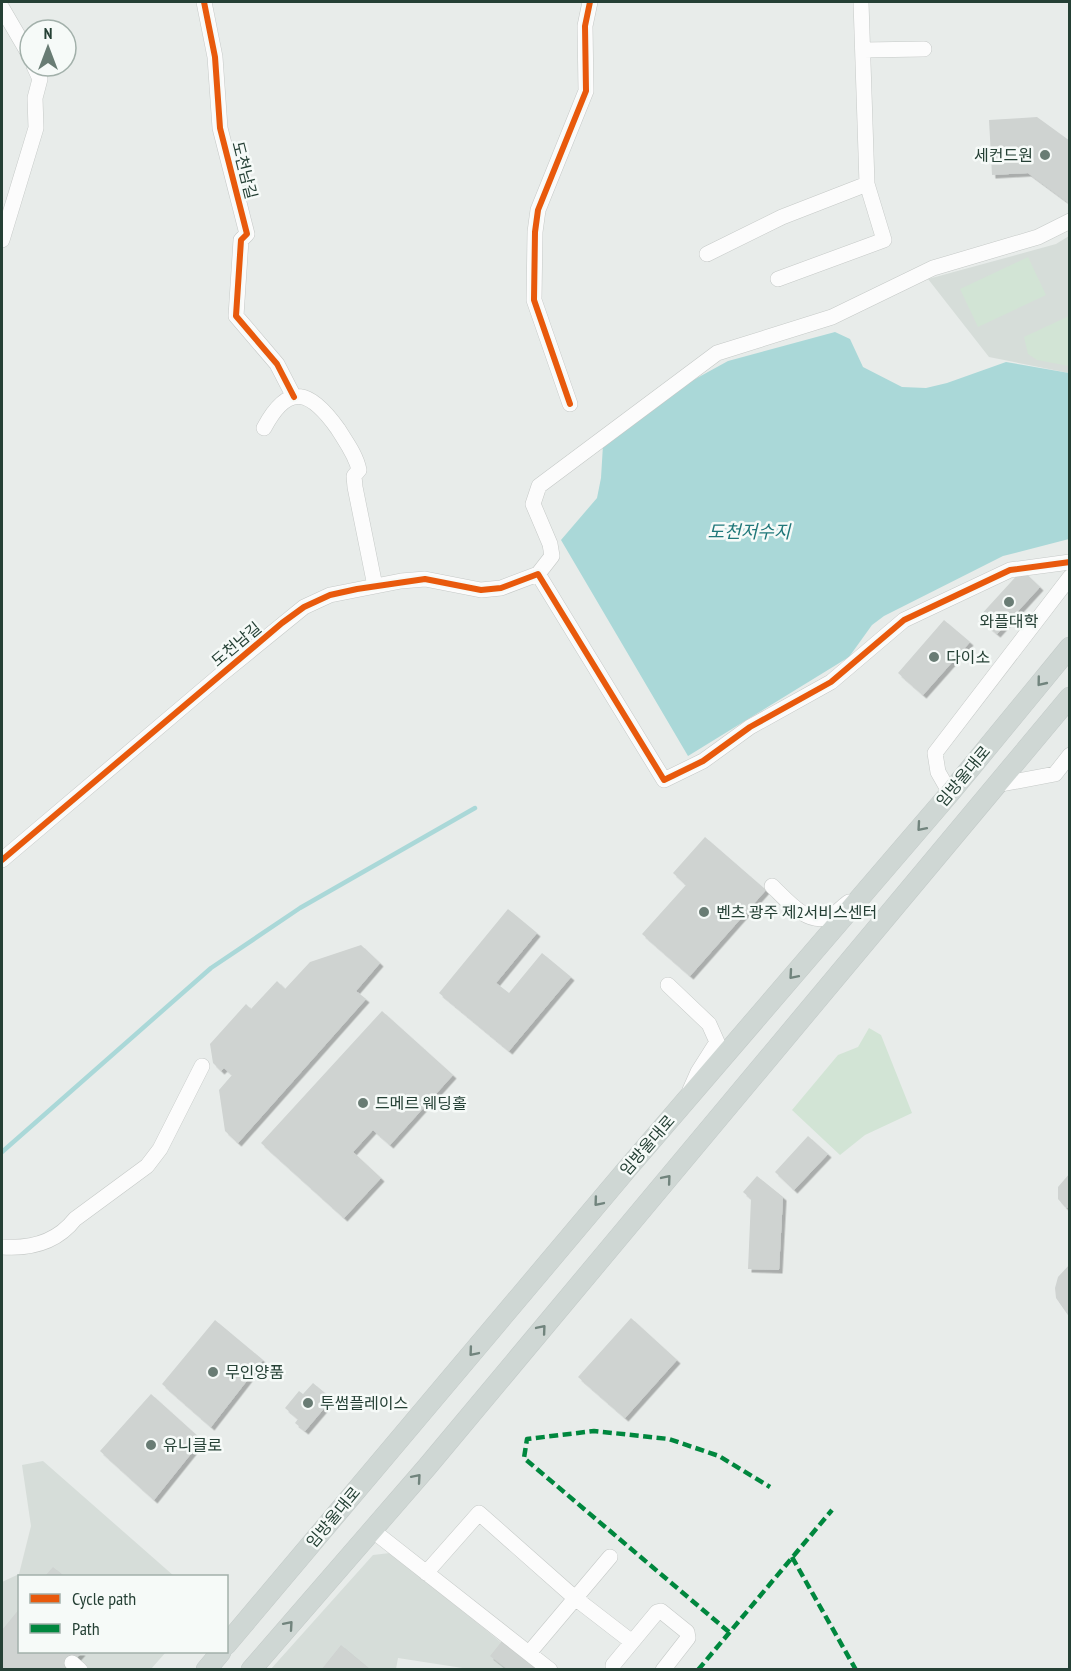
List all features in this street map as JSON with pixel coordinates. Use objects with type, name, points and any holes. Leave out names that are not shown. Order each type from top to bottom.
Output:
[{"type":"main road","name":"임방울대로","points":[[228,1643],[687,1099],[950,793],[1070,647]]},
{"type":"main road","name":"임방울대로","points":[[251,1670],[372,1530],[1070,697]]},
{"type":"main road","points":[[206,1670],[220,1653]]},
{"type":"street","name":"도천남길","points":[[204,2],[216,57],[220,128],[247,234],[241,240],[236,316],[277,364],[294,397]]},
{"type":"street","points":[[570,404],[534,300],[535,232],[538,210],[586,91],[585,26],[591,2]]},
{"type":"street","points":[[778,279],[884,240],[867,184],[861,2]]},
{"type":"street","points":[[2,8],[18,35]]},
{"type":"street","points":[[864,50],[924,49]]},
{"type":"street","points":[[2,240],[36,128],[35,98],[40,78]]},
{"type":"street","points":[[707,254],[782,217],[867,184]]},
{"type":"street","points":[[1070,221],[1038,237],[933,268],[847,312],[717,353],[539,486],[533,504],[550,544],[552,556],[538,574],[664,780],[703,761],[750,727],[831,682],[904,620],[1010,570],[1070,562]]},
{"type":"street","points":[[264,428],[275,408],[294,397],[313,399],[320,405],[357,460],[358,470],[354,476],[355,487],[375,586]]},
{"type":"street","name":"도천남길","points":[[2,860],[227,669],[304,607],[330,595],[375,586],[425,579],[481,590],[501,588],[538,574]]},
{"type":"street","points":[[950,793],[938,772],[935,753],[1070,577]]},
{"type":"street","points":[[996,785],[1054,774],[1070,755]]},
{"type":"street","points":[[772,886],[802,913],[816,919],[830,916],[872,883]]},
{"type":"street","points":[[668,985],[709,1024],[717,1042],[698,1072],[687,1099]]},
{"type":"street","points":[[2,1247],[36,1245],[52,1240],[68,1228],[75,1219],[147,1166],[160,1149],[202,1066]]},
{"type":"street","points":[[426,1573],[479,1514],[575,1598],[632,1642]]},
{"type":"street","points":[[372,1530],[550,1670]]},
{"type":"street","points":[[529,1653],[610,1557]]},
{"type":"street","points":[[613,1670],[613,1665],[657,1612],[661,1611],[687,1632],[688,1638],[663,1670]]},
{"type":"shaded area","points":[[1069,236],[1069,373],[989,357],[928,279],[1056,244]]},
{"type":"shaded area","points":[[43,1461],[173,1575],[18,1575],[18,1653],[165,1653],[151,1669],[2,1670],[2,1582],[19,1574],[31,1526],[22,1465]]},
{"type":"shaded area","points":[[390,1553],[533,1669],[469,1669],[398,1658],[396,1669],[270,1670],[373,1555]]},
{"type":"green space","points":[[1028,257],[1046,295],[978,327],[960,289]]},
{"type":"green space","points":[[1069,316],[1069,366],[1037,360],[1028,354],[1024,337]]},
{"type":"green space","points":[[869,1028],[881,1035],[912,1113],[865,1135],[840,1155],[792,1110],[838,1055],[858,1047]]},
{"type":"water","name":"도천저수지","points":[[835,332],[850,339],[863,367],[902,387],[926,388],[947,383],[1006,362],[1069,373],[1069,539],[1003,556],[884,616],[872,625],[849,657],[688,756],[561,540],[597,498],[603,445],[677,389],[728,361]]},
{"type":"building","points":[[1037,117],[1070,141],[1070,204],[1028,173],[992,175],[989,120]]},
{"type":"building","name":"와플대학","points":[[1022,570],[1040,587],[997,634],[978,618]]},
{"type":"building","name":"다이소","points":[[944,620],[970,642],[923,695],[898,673]]},
{"type":"building","name":"벤츠 광주 제2서비스센터","points":[[705,837],[766,890],[690,976],[642,934],[686,885],[673,873]]},
{"type":"building","points":[[508,909],[537,933],[496,983],[509,993],[542,953],[571,977],[509,1051],[439,993]]},
{"type":"building","points":[[361,945],[380,963],[356,991],[366,999],[238,1143],[225,1131],[219,1090],[232,1075],[224,1068],[221,1071],[213,1063],[210,1044],[246,1004],[251,1009],[277,981],[285,989],[310,962]]},
{"type":"building","name":"드메르 웨딩홀","points":[[382,1011],[453,1075],[390,1145],[373,1130],[353,1152],[381,1178],[344,1218],[261,1143]]},
{"type":"building","points":[[808,1136],[828,1154],[794,1190],[775,1172]]},
{"type":"building","points":[[1070,1173],[1070,1208],[1065,1207],[1058,1199],[1058,1187]]},
{"type":"building","points":[[757,1176],[783,1197],[779,1270],[748,1269],[751,1199],[743,1192]]},
{"type":"building","points":[[1070,1264],[1070,1318],[1056,1298],[1055,1288],[1058,1277]]},
{"type":"building","points":[[631,1318],[677,1360],[625,1418],[578,1377]]},
{"type":"building","name":"무인양품","points":[[215,1320],[263,1360],[211,1427],[162,1384]]},
{"type":"building","name":"투썸플레이스","points":[[313,1383],[332,1399],[305,1431],[295,1423],[298,1419],[285,1408],[299,1391],[303,1394]]},
{"type":"building","name":"유니클로","points":[[151,1394],[202,1440],[154,1500],[100,1451]]},
{"type":"building","points":[[53,1567],[63,1575],[46,1575]]},
{"type":"building","points":[[18,1610],[18,1653],[81,1653],[66,1670],[2,1670],[2,1630]]},
{"type":"building","points":[[502,1641],[539,1670],[508,1670],[490,1656]]},
{"type":"building","points":[[341,1645],[371,1670],[321,1670]]},
{"type":"waterway","points":[[2,1152],[211,968],[300,908],[475,808]]},
{"type":"marked path","points":[[729,1632],[524,1458],[527,1439],[594,1431],[669,1439],[719,1456],[770,1487]]},
{"type":"marked path","points":[[698,1670],[832,1510]]},
{"type":"marked path","points":[[792,1557],[856,1670]]},
{"type":"cycle path","points":[[204,2],[215,57],[220,128],[247,234],[241,240],[236,316],[277,364],[294,397]]},
{"type":"cycle path","points":[[570,404],[534,300],[535,232],[538,210],[586,91],[585,26],[590,2]]},
{"type":"cycle path","points":[[2,860],[282,623],[304,607],[330,595],[425,579],[481,590],[501,588],[538,574],[664,780],[703,761],[750,727],[831,682],[904,620],[1010,570],[1070,562]]},
{"type":"place","name":"세컨드원","points":[[1045,155]]},
{"type":"place","name":"와플대학","points":[[1009,602]]},
{"type":"place","name":"다이소","points":[[934,657]]},
{"type":"place","name":"벤츠 광주 제2서비스센터","points":[[704,912]]},
{"type":"place","name":"드메르 웨딩홀","points":[[363,1103]]},
{"type":"place","name":"무인양품","points":[[213,1372]]},
{"type":"place","name":"투썸플레이스","points":[[308,1403]]},
{"type":"place","name":"유니클로","points":[[151,1445]]}]
